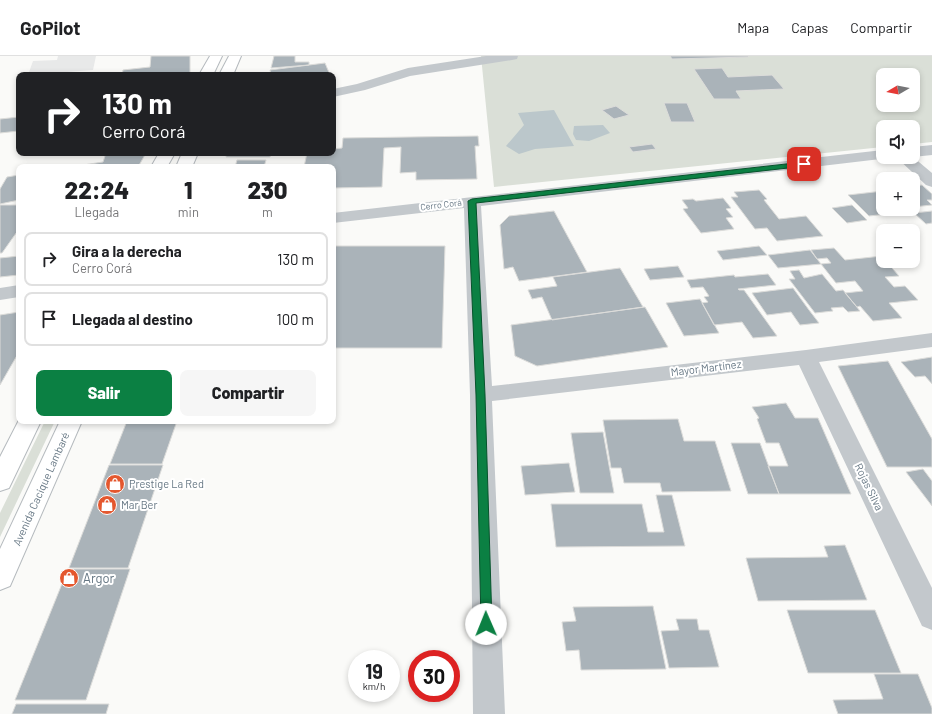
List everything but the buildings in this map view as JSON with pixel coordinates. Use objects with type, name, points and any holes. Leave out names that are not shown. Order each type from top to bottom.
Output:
[{"type":"main road","points":[[208,72],[216,56]]},
{"type":"main road","points":[[227,72],[235,56]]},
{"type":"main road","points":[[0,481],[28,424]]},
{"type":"main road","name":"Avenida Cacique Lambaré","points":[[0,578],[70,424]]},
{"type":"street","points":[[336,92],[360,87],[408,72],[512,56]]},
{"type":"street","points":[[920,151],[932,150]]},
{"type":"street","name":"Cerro Corá","points":[[336,218],[876,156]]},
{"type":"street","points":[[912,164],[932,182]]},
{"type":"street","points":[[472,201],[481,395],[489,714]]},
{"type":"street","points":[[0,294],[16,291]]},
{"type":"street","name":"Mayor Martínez","points":[[481,395],[806,357],[932,340]]},
{"type":"street","name":"Rojas Silva","points":[[806,357],[932,616]]},
{"type":"shaded area","points":[[58,56],[96,56],[93,70],[29,72],[33,61],[57,60]]},
{"type":"shaded area","points":[[481,56],[932,56],[932,142],[920,143],[920,120],[876,120],[876,148],[494,187]]},
{"type":"shaded area","points":[[554,110],[574,146],[535,149],[519,154],[506,146],[524,125],[518,113]]},
{"type":"shaded area","points":[[603,125],[610,133],[589,141],[576,140],[573,134],[574,126]]},
{"type":"shaded area","points":[[44,424],[54,424],[0,537],[0,513]]},
{"type":"place","name":"Prestige La Red","points":[[115,484]]},
{"type":"place","name":"Mar Ber","points":[[107,505]]},
{"type":"place","name":"Argor","points":[[69,578]]},
{"type":"route","points":[[486,624],[481,395],[472,201],[804,164]]}]
